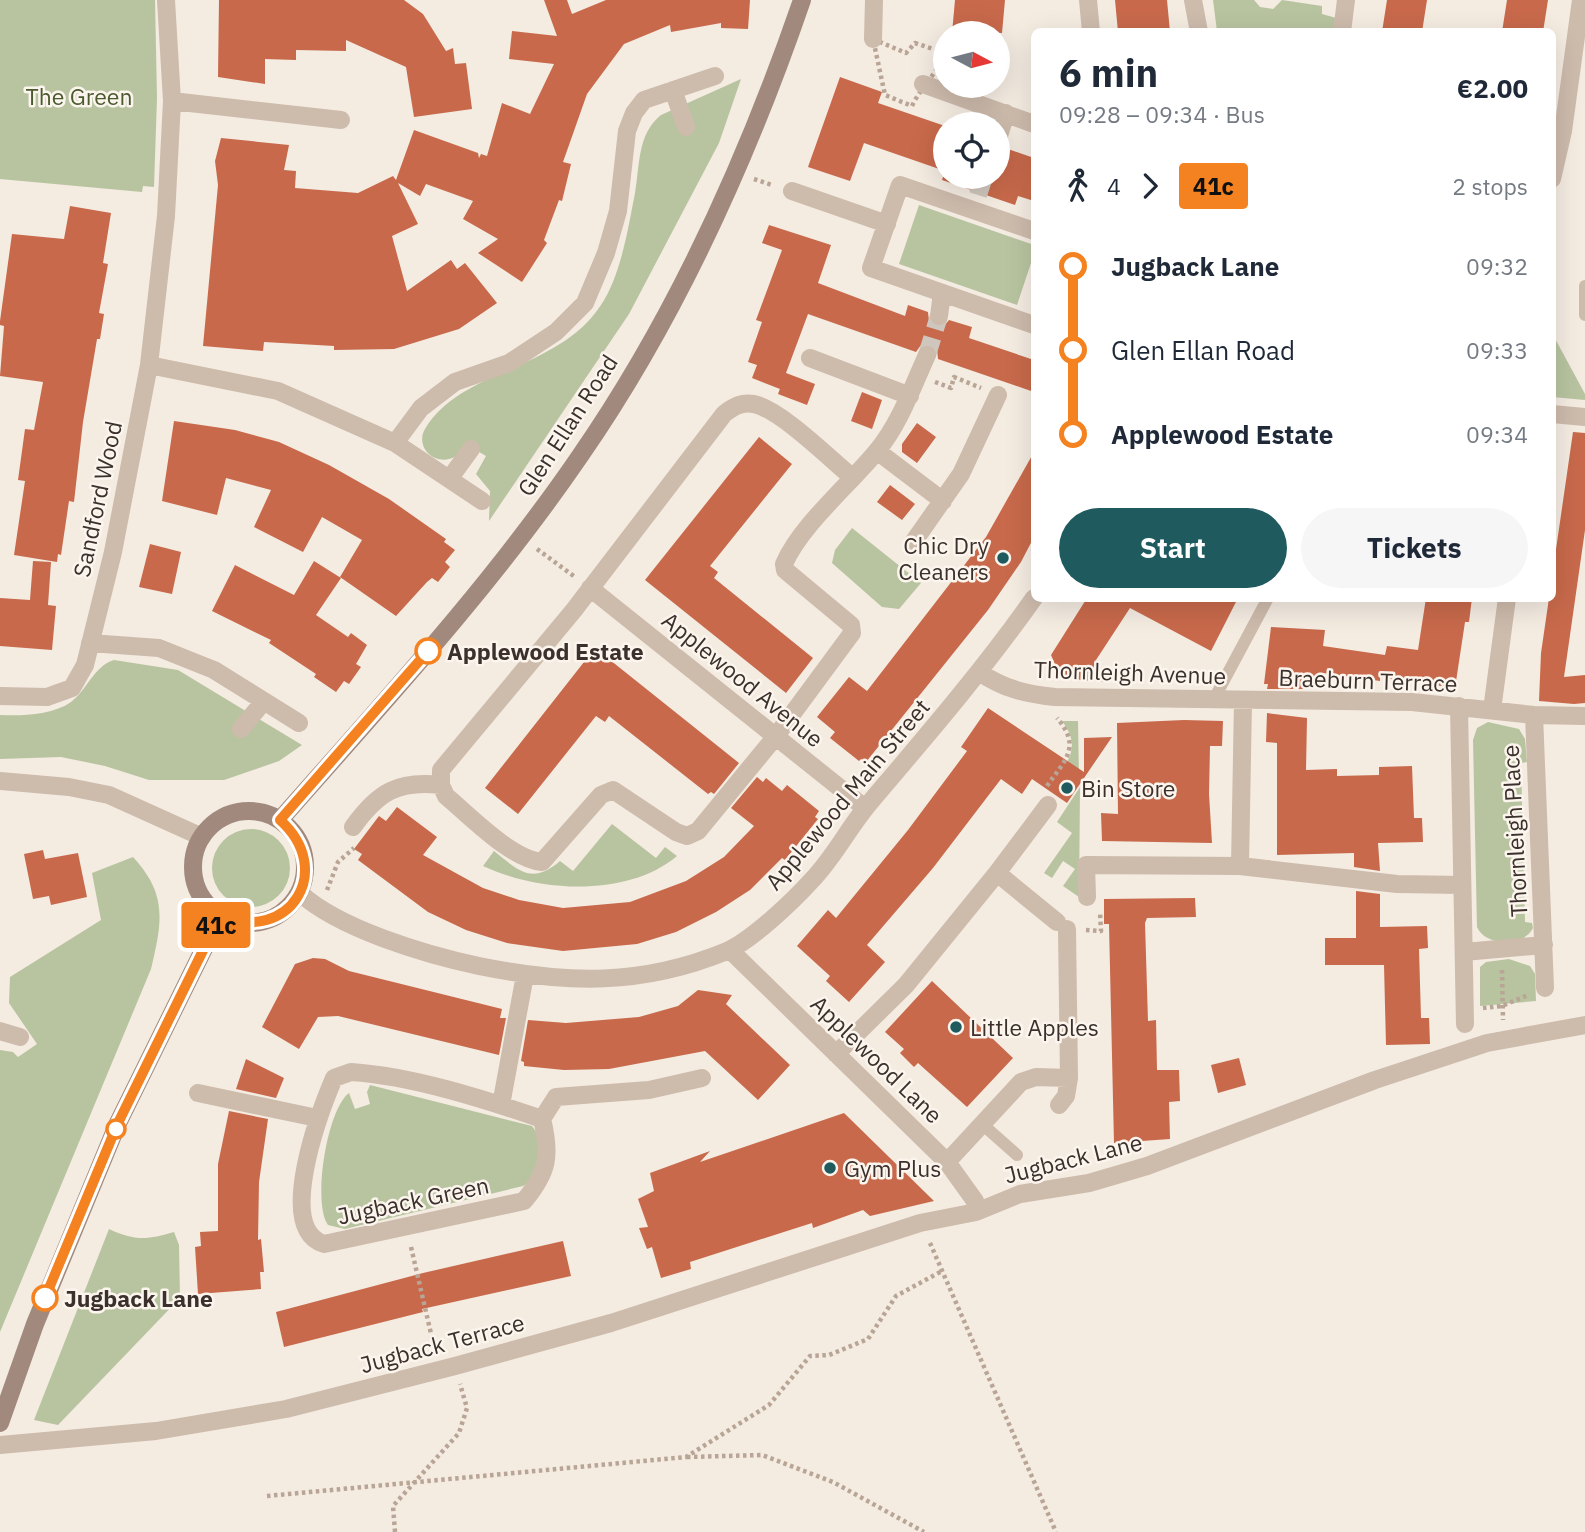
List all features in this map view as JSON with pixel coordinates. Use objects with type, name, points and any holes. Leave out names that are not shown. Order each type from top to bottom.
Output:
[{"type":"street","name":"Sandford Wood","points":[[0,696],[47,697],[72,688],[85,666],[128,485],[149,365],[166,216],[172,101],[166,0]]},
{"type":"street","name":"Glen Ellan Road","points":[[280,820],[407,676],[521,537],[581,455],[648,346],[737,173],[802,0]]},
{"type":"street","points":[[873,39],[874,0]]},
{"type":"street","points":[[1088,0],[1091,28]]},
{"type":"street","points":[[1193,0],[1198,28]]},
{"type":"street","points":[[1342,28],[1346,0]]},
{"type":"street","points":[[1556,162],[1563,131],[1581,0]]},
{"type":"street","points":[[395,443],[421,408],[455,382],[509,363],[556,332],[585,303],[606,253],[618,211],[627,131],[634,113],[644,100],[715,76]]},
{"type":"street","points":[[923,84],[1003,112]]},
{"type":"street","points":[[673,90],[687,127]]},
{"type":"street","points":[[172,101],[341,120]]},
{"type":"street","points":[[1010,115],[1031,123]]},
{"type":"street","points":[[1031,230],[975,202],[900,185],[871,268],[1031,324]]},
{"type":"street","points":[[792,191],[887,224]]},
{"type":"street","points":[[939,316],[942,293]]},
{"type":"street","points":[[852,477],[771,411],[753,404],[736,405],[724,414],[590,589],[441,770],[441,785],[446,796],[517,854],[542,863],[601,795],[612,790],[676,831],[687,836],[698,831],[776,736],[852,633],[852,625],[785,570],[785,564],[852,477],[877,451],[910,396],[927,355]]},
{"type":"street","points":[[810,358],[910,396]]},
{"type":"street","points":[[149,365],[278,391],[395,443],[482,501]]},
{"type":"street","points":[[912,544],[943,501],[977,445],[998,395]]},
{"type":"street","points":[[1556,414],[1585,417]]},
{"type":"street","points":[[450,478],[471,449]]},
{"type":"street","points":[[877,451],[943,501]]},
{"type":"street","name":"Applewood Avenue","points":[[590,589],[865,808]]},
{"type":"street","name":"Applewood Main Street","points":[[300,893],[318,910],[449,960],[525,975],[590,981],[650,974],[730,950],[785,908],[814,878],[865,808],[979,672],[1031,602]]},
{"type":"street","points":[[1506,602],[1492,710],[1534,715],[1585,716]]},
{"type":"street","points":[[90,643],[159,648],[214,670],[299,723]]},
{"type":"street","name":"Thornleigh Avenue","points":[[979,672],[998,685],[1023,694],[1243,701]]},
{"type":"street","points":[[241,729],[264,701]]},
{"type":"street","points":[[1240,866],[1243,701]]},
{"type":"street","name":"Braeburn Terrace","points":[[1243,701],[1412,702],[1492,710]]},
{"type":"street","points":[[1459,706],[1465,1017]]},
{"type":"street","name":"Thornleigh Place","points":[[1534,715],[1545,988]]},
{"type":"street","points":[[0,781],[69,787],[109,795],[202,836]]},
{"type":"street","points":[[353,827],[378,798],[393,788],[420,782],[441,785]]},
{"type":"street","points":[[836,1054],[906,985],[998,873],[1048,806]]},
{"type":"street","points":[[238,813],[264,813],[280,820],[302,845],[306,861],[300,893],[289,908],[274,919],[256,924],[237,923],[220,916],[206,904],[197,889],[193,871],[195,853],[202,836],[214,823],[238,813]]},
{"type":"street","points":[[1087,897],[1086,865],[1240,866],[1397,884],[1462,885]]},
{"type":"street","points":[[998,873],[1062,926],[1069,1078],[1066,1096],[1059,1105]]},
{"type":"street","points":[[0,1423],[35,1324],[118,1123],[220,916]]},
{"type":"street","name":"Thornleigh Place","points":[[1464,952],[1544,945]]},
{"type":"street","name":"Applewood Lane","points":[[730,950],[947,1162],[975,1201],[976,1212]]},
{"type":"street","points":[[501,1105],[525,975]]},
{"type":"street","name":"Jugback Lane","points":[[611,1323],[920,1223],[976,1212],[1020,1194],[1089,1183],[1147,1166],[1375,1080],[1506,1038],[1585,1025]]},
{"type":"street","points":[[0,1031],[20,1037]]},
{"type":"street","name":"Jugback Green","points":[[351,1072],[374,1073],[501,1105],[542,1119],[549,1146],[543,1178],[524,1201],[406,1224],[324,1244],[313,1240],[306,1232],[302,1200],[306,1165],[317,1118],[334,1078],[351,1072]]},
{"type":"street","points":[[947,1162],[1021,1082],[1036,1077],[1069,1078]]},
{"type":"street","points":[[542,1119],[556,1097],[649,1090],[702,1078]]},
{"type":"street","points":[[198,1093],[317,1118]]},
{"type":"street","name":"Jugback Terrace","points":[[0,1445],[156,1431],[286,1409],[611,1323]]},
{"type":"lane","points":[[1585,286],[1585,315]]},
{"type":"lane","points":[[1214,699],[1266,602]]},
{"type":"lane","points":[[982,1125],[1017,1155]]},
{"type":"path","points":[[873,39],[906,53],[915,43],[945,53],[940,69],[923,84],[912,106],[885,95],[873,39]]},
{"type":"path","points":[[737,173],[792,191]]},
{"type":"path","points":[[918,375],[951,388],[954,377],[998,395]]},
{"type":"path","points":[[521,537],[590,589]]},
{"type":"path","points":[[1048,806],[1043,792],[1070,748],[1070,738],[1055,716],[1055,697]]},
{"type":"path","points":[[318,910],[338,862],[355,848],[353,827]]},
{"type":"path","points":[[1502,948],[1502,1006],[1506,1038]]},
{"type":"path","points":[[1465,1017],[1502,1006],[1545,988]]},
{"type":"path","points":[[920,1223],[1056,1532]]},
{"type":"path","points":[[395,1532],[393,1506],[459,1433],[467,1408],[447,1367],[406,1224]]},
{"type":"path","points":[[686,1457],[769,1405],[810,1356],[829,1355],[868,1339],[896,1296],[942,1271]]},
{"type":"path","points":[[267,1496],[686,1457],[762,1455],[833,1482],[924,1532]]},
{"type":"green space","name":"The Green","points":[[0,0],[155,0],[157,98],[154,187],[143,186],[142,192],[0,179]]},
{"type":"green space","points":[[1213,0],[1254,0],[1260,7],[1273,9],[1282,0],[1322,6],[1322,14],[1336,18],[1334,28],[1217,28]]},
{"type":"green space","points":[[741,79],[719,143],[629,314],[489,521],[490,491],[476,474],[486,456],[467,445],[449,459],[435,458],[425,449],[422,436],[425,429],[441,409],[461,394],[560,344],[583,327],[601,305],[619,266],[630,221],[641,151],[653,123],[661,115]]},
{"type":"green space","points":[[919,205],[1031,244],[1031,263],[1017,305],[899,264]]},
{"type":"green space","points":[[1556,340],[1585,394],[1585,400],[1556,397]]},
{"type":"green space","points":[[852,528],[921,583],[899,609],[882,607],[832,563],[835,550]]},
{"type":"green space","points":[[114,660],[178,670],[302,745],[279,761],[224,780],[149,780],[105,766],[61,757],[0,759],[0,715],[37,714],[64,706],[77,697],[101,667]]},
{"type":"green space","points":[[1062,721],[1078,721],[1079,778],[1063,769],[1072,745]]},
{"type":"green space","points":[[1488,722],[1519,729],[1525,739],[1527,762],[1521,763],[1525,922],[1532,923],[1533,928],[1521,939],[1504,942],[1488,938],[1477,927],[1473,740],[1477,728]]},
{"type":"green space","points":[[1080,787],[1079,897],[1063,886],[1075,869],[1063,861],[1052,878],[1044,873],[1072,833],[1057,822]]},
{"type":"green space","points":[[612,824],[656,858],[665,847],[677,856],[657,870],[633,879],[582,886],[529,881],[483,866],[494,851],[518,869],[533,874],[560,861],[573,871]]},
{"type":"green space","points":[[251,829],[266,832],[279,840],[287,853],[290,868],[287,883],[279,896],[266,904],[251,907],[236,904],[223,896],[215,883],[212,868],[215,853],[223,840],[236,832]]},
{"type":"green space","points":[[133,857],[152,884],[157,897],[158,937],[151,969],[0,1332],[0,1050],[13,1052],[18,1057],[37,1044],[9,1003],[10,977],[101,920],[92,873]]},
{"type":"green space","points":[[1509,959],[1530,966],[1535,974],[1536,1001],[1480,1006],[1480,967],[1486,962]]},
{"type":"green space","points":[[370,1085],[532,1126],[540,1146],[532,1180],[523,1186],[345,1229],[328,1225],[323,1214],[321,1197],[328,1136],[341,1102],[349,1093],[355,1109],[370,1104],[367,1092]]},
{"type":"green space","points":[[109,1229],[126,1236],[141,1238],[174,1232],[179,1245],[180,1298],[58,1425],[34,1420]]},
{"type":"building","points":[[219,0],[404,0],[423,14],[446,51],[453,48],[455,64],[466,63],[472,109],[414,117],[406,67],[346,40],[346,51],[296,50],[296,60],[265,59],[265,84],[218,77]]},
{"type":"building","points":[[544,0],[567,0],[572,14],[606,0],[750,0],[748,29],[721,28],[721,23],[671,32],[670,25],[624,44],[587,94],[563,162],[571,164],[562,201],[559,200],[544,240],[547,243],[522,282],[478,253],[498,239],[463,219],[473,201],[426,184],[420,196],[398,183],[418,224],[392,236],[407,291],[451,260],[457,269],[465,263],[497,303],[459,329],[394,349],[334,350],[334,346],[264,342],[263,351],[203,346],[218,185],[215,161],[221,138],[289,145],[284,170],[296,171],[295,188],[358,193],[393,176],[396,180],[414,130],[478,153],[479,158],[481,154],[487,156],[502,103],[530,114],[554,64],[509,59],[512,31],[557,36]]},
{"type":"building","points":[[955,0],[1005,0],[1003,21],[953,21]]},
{"type":"building","points":[[1115,0],[1167,0],[1170,28],[1118,28]]},
{"type":"building","points":[[1387,0],[1427,0],[1423,28],[1383,28]]},
{"type":"building","points":[[1507,0],[1548,0],[1544,28],[1503,28]]},
{"type":"building","points":[[840,77],[882,92],[878,103],[933,122],[933,167],[864,143],[850,181],[808,167]]},
{"type":"building","points":[[1010,150],[1031,157],[1031,200],[1018,196],[1015,205],[968,189],[1010,189]]},
{"type":"building","points":[[70,206],[111,213],[103,263],[108,264],[99,313],[104,314],[83,422],[74,502],[69,501],[61,555],[58,554],[57,562],[14,555],[25,481],[18,480],[25,429],[34,430],[43,382],[0,376],[4,326],[0,325],[0,321],[12,234],[64,239]]},
{"type":"building","points":[[769,225],[831,245],[818,283],[905,316],[908,305],[928,312],[929,321],[937,327],[944,326],[949,320],[972,327],[969,338],[1031,359],[1031,391],[938,359],[937,349],[931,344],[921,345],[916,352],[808,314],[786,373],[815,384],[807,405],[778,394],[780,389],[752,378],[757,365],[748,362],[762,322],[756,320],[782,250],[762,243]]},
{"type":"building","points":[[862,392],[882,400],[872,429],[851,421]]},
{"type":"building","points":[[174,421],[235,430],[279,442],[329,465],[389,499],[446,539],[444,542],[455,550],[445,562],[450,567],[438,582],[432,578],[427,582],[396,616],[340,577],[362,540],[322,517],[303,552],[254,527],[271,490],[226,478],[217,515],[162,501]]},
{"type":"building","points":[[917,423],[936,437],[917,463],[902,452],[902,444]]},
{"type":"building","points":[[1573,432],[1585,433],[1585,530],[1564,677],[1585,675],[1585,703],[1539,701],[1541,653],[1548,602],[1556,602],[1556,549]]},
{"type":"building","points":[[759,437],[792,464],[710,566],[718,572],[714,578],[813,658],[786,693],[645,580]]},
{"type":"building","points":[[1031,457],[1031,543],[1021,562],[988,610],[866,762],[861,759],[859,761],[830,738],[835,732],[817,717],[849,677],[867,691],[986,537]]},
{"type":"building","points":[[890,485],[915,504],[902,520],[877,502]]},
{"type":"building","points":[[150,544],[181,552],[172,594],[139,587]]},
{"type":"building","points":[[33,561],[51,562],[48,605],[56,606],[52,650],[0,646],[0,598],[30,600]]},
{"type":"building","points":[[314,561],[341,578],[316,615],[348,637],[351,633],[367,645],[356,664],[361,667],[349,684],[344,681],[336,692],[314,677],[316,674],[269,643],[271,640],[212,611],[235,565],[294,595]]},
{"type":"building","points":[[1084,602],[1236,602],[1211,651],[1130,608],[1096,660],[1105,682],[1061,678],[1051,655]]},
{"type":"building","points":[[1425,602],[1472,602],[1469,622],[1465,622],[1455,688],[1380,677],[1380,681],[1323,673],[1316,684],[1303,689],[1267,689],[1268,684],[1264,684],[1271,627],[1325,630],[1323,646],[1385,655],[1387,646],[1418,650]]},
{"type":"building","points":[[595,648],[739,763],[714,794],[708,794],[609,716],[605,722],[596,716],[518,814],[485,788]]},
{"type":"building","points":[[988,708],[1084,772],[1084,738],[1112,737],[1067,803],[1032,779],[1022,794],[1001,779],[933,868],[867,945],[885,962],[849,1002],[826,981],[830,976],[797,946],[828,910],[836,918],[908,830],[967,751],[961,747]]},
{"type":"building","points":[[1267,713],[1307,718],[1306,770],[1337,769],[1337,776],[1379,775],[1379,767],[1412,766],[1414,818],[1422,818],[1423,842],[1378,843],[1380,871],[1354,867],[1354,853],[1277,855],[1277,743],[1266,742]]},
{"type":"building","points":[[1223,721],[1222,746],[1210,746],[1212,843],[1102,841],[1101,813],[1118,814],[1117,723]]},
{"type":"building","points":[[757,777],[763,782],[766,778],[782,791],[787,785],[819,811],[815,817],[818,819],[785,860],[782,858],[750,890],[716,912],[676,932],[637,944],[563,951],[507,943],[466,930],[428,912],[358,860],[362,854],[354,849],[379,816],[386,821],[397,807],[437,837],[423,855],[483,888],[519,900],[563,908],[630,902],[686,881],[724,857],[754,826],[731,808]]},
{"type":"building","points":[[43,850],[45,859],[78,853],[87,897],[51,905],[49,896],[33,899],[24,854]]},
{"type":"building","points":[[1356,891],[1380,894],[1380,927],[1427,926],[1428,948],[1419,949],[1421,1018],[1429,1018],[1430,1044],[1386,1045],[1384,965],[1325,965],[1325,938],[1356,938]]},
{"type":"building","points":[[1195,898],[1196,917],[1147,918],[1145,923],[1148,1021],[1156,1020],[1157,1070],[1179,1070],[1180,1101],[1169,1102],[1170,1139],[1114,1143],[1109,924],[1104,924],[1104,899]]},
{"type":"building","points":[[313,958],[325,959],[349,971],[502,1009],[500,1018],[506,1018],[499,1055],[338,1016],[318,1017],[299,1049],[262,1027],[295,964]]},
{"type":"building","points":[[932,981],[1013,1058],[967,1107],[918,1063],[914,1067],[900,1053],[904,1049],[885,1032]]},
{"type":"building","points":[[698,990],[732,995],[726,1004],[790,1065],[758,1100],[705,1051],[609,1069],[564,1070],[524,1066],[521,1061],[528,1020],[566,1023],[639,1017],[678,1006]]},
{"type":"building","points":[[1239,1058],[1246,1085],[1218,1093],[1211,1065]]},
{"type":"building","points":[[246,1059],[284,1078],[276,1098],[236,1089]]},
{"type":"building","points":[[229,1111],[268,1119],[259,1182],[258,1240],[261,1239],[264,1272],[260,1272],[261,1289],[198,1294],[195,1247],[201,1246],[200,1232],[218,1231],[218,1164]]},
{"type":"building","points":[[844,1113],[934,1201],[870,1216],[863,1210],[813,1228],[812,1223],[690,1262],[691,1269],[661,1278],[652,1247],[647,1249],[639,1228],[648,1227],[638,1199],[654,1191],[650,1173],[710,1151],[700,1162]]},
{"type":"building","points":[[563,1241],[571,1276],[422,1309],[423,1312],[284,1347],[276,1312],[423,1273]]},
{"type":"tunnel","points":[[978,195],[980,189]]},
{"type":"tunnel","points":[[927,355],[939,316]]},
{"type":"bus line","name":"41c","points":[[45,1298],[118,1123],[220,916],[237,923],[256,924],[274,919],[289,908],[300,893],[305,878],[306,861],[302,845],[280,820],[428,651]]},
{"type":"place","name":"Chic Dry Cleaners","points":[[1003,558]]},
{"type":"place","name":"Applewood Estate","points":[[428,651]]},
{"type":"place","name":"Bin Store","points":[[1067,788]]},
{"type":"place","name":"Little Apples","points":[[956,1027]]},
{"type":"place","name":"Gym Plus","points":[[830,1168]]},
{"type":"place","name":"Jugback Lane","points":[[45,1298]]}]
